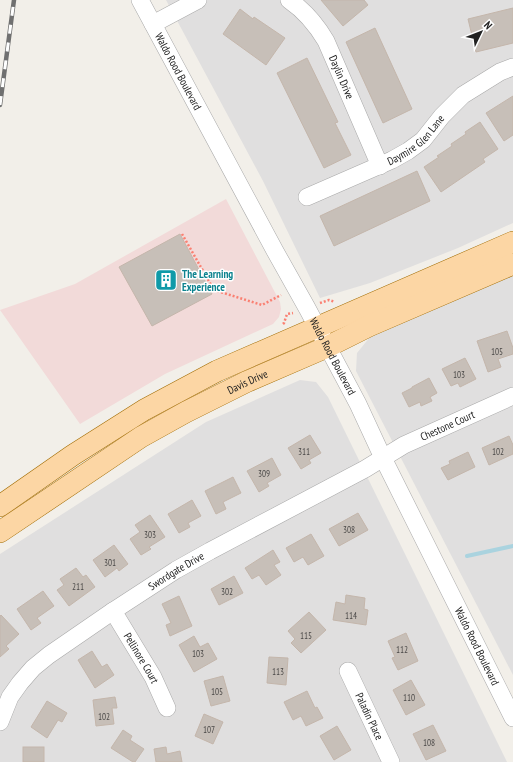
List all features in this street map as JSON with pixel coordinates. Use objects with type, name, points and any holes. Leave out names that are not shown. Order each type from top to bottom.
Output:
[{"type":"main road","name":"Davis Drive","points":[[0,506],[73,454],[144,410],[217,371],[513,242]]},
{"type":"main road","name":"Davis Drive","points":[[0,532],[140,437],[199,405],[246,382],[327,347],[369,326],[513,264]]},
{"type":"street","name":"Waldo Rood Boulevard","points":[[140,0],[358,404],[383,458],[513,718]]},
{"type":"street","points":[[153,24],[198,0]]},
{"type":"street","name":"Daylin Drive","points":[[289,0],[310,17],[322,35],[380,166]]},
{"type":"street","name":"Daymire Glen Lane","points":[[307,197],[380,166],[416,146],[423,140],[442,116],[463,95],[500,72],[513,67]]},
{"type":"street","name":"Chestone Court","points":[[383,458],[404,445],[513,396]]},
{"type":"street","name":"Swordgate Drive","points":[[0,722],[10,697],[20,683],[33,668],[49,655],[176,570],[383,458]]},
{"type":"street","name":"Pellinore Court","points":[[113,611],[153,677],[167,708]]},
{"type":"street","name":"Paladin Place","points":[[348,671],[391,762]]},
{"type":"path","points":[[182,234],[214,290],[262,305],[281,295]]},
{"type":"shaded area","points":[[166,0],[513,0],[513,223],[458,248],[370,283],[320,298],[263,181]]},
{"type":"shaded area","points":[[226,199],[280,302],[281,309],[279,317],[273,324],[165,374],[80,424],[0,310],[75,284]]},
{"type":"shaded area","points":[[513,270],[513,675],[356,371],[357,353],[370,337]]},
{"type":"shaded area","points":[[300,380],[316,382],[328,397],[507,762],[0,762],[0,554],[206,422]]},
{"type":"building","points":[[321,0],[364,0],[368,5],[343,26]]},
{"type":"building","points":[[513,8],[513,43],[476,52],[468,19]]},
{"type":"building","points":[[240,9],[253,19],[254,17],[285,38],[266,65],[223,34]]},
{"type":"building","points":[[375,28],[412,109],[383,123],[346,42]]},
{"type":"building","points":[[307,58],[338,122],[335,123],[351,155],[324,168],[277,73]]},
{"type":"building","points":[[513,96],[513,135],[504,141],[486,113]]},
{"type":"building","points":[[480,122],[498,149],[483,159],[485,162],[441,192],[424,167],[452,146],[451,144],[466,134],[465,132]]},
{"type":"building","points":[[417,171],[430,201],[334,246],[320,216]]},
{"type":"building","name":"The Learning Experience","points":[[180,234],[212,294],[152,326],[119,267]]},
{"type":"building","points":[[507,331],[513,348],[513,354],[498,359],[501,367],[488,372],[477,341]]},
{"type":"building","points":[[465,358],[476,379],[460,387],[458,383],[451,386],[442,369]]},
{"type":"building","points":[[429,378],[437,393],[430,397],[432,401],[421,406],[420,402],[409,407],[402,393]]},
{"type":"building","points":[[310,435],[321,453],[309,460],[311,463],[301,469],[288,448]]},
{"type":"building","points":[[509,436],[513,445],[513,454],[489,465],[482,448]]},
{"type":"building","points":[[468,452],[475,467],[448,480],[441,468],[450,464],[449,461]]},
{"type":"building","points":[[272,458],[281,475],[267,483],[269,486],[259,492],[247,471]]},
{"type":"building","points":[[233,477],[241,493],[223,502],[226,509],[216,514],[205,491]]},
{"type":"building","points":[[192,500],[201,516],[188,523],[190,527],[179,533],[168,514]]},
{"type":"building","points":[[358,513],[368,530],[339,546],[329,529]]},
{"type":"building","points":[[150,515],[165,537],[149,547],[151,549],[141,555],[130,539],[140,532],[135,525]]},
{"type":"building","points":[[311,534],[324,556],[308,565],[303,557],[294,562],[286,548]]},
{"type":"building","points":[[114,545],[128,564],[119,571],[117,568],[105,577],[93,560]]},
{"type":"building","points":[[273,550],[280,562],[274,565],[281,575],[266,585],[259,575],[252,579],[245,568]]},
{"type":"building","points":[[76,568],[83,577],[86,575],[95,587],[69,606],[57,590],[64,585],[60,579]]},
{"type":"building","points":[[234,576],[243,593],[219,605],[211,589]]},
{"type":"building","points":[[43,591],[54,606],[37,618],[41,623],[31,630],[17,609]]},
{"type":"building","points":[[346,595],[365,598],[364,609],[368,610],[366,625],[333,620],[336,602],[345,604]]},
{"type":"building","points":[[179,596],[192,626],[170,636],[166,625],[171,623],[162,604]]},
{"type":"building","points":[[309,612],[326,630],[301,653],[291,643],[295,639],[288,631]]},
{"type":"building","points":[[1,615],[19,634],[6,646],[9,649],[0,657],[0,616]]},
{"type":"building","points":[[406,633],[418,661],[398,670],[392,658],[395,657],[388,641]]},
{"type":"building","points":[[194,636],[200,647],[208,643],[217,659],[194,672],[179,645]]},
{"type":"building","points":[[92,651],[102,667],[107,664],[114,675],[95,688],[78,660]]},
{"type":"building","points":[[269,657],[288,658],[286,685],[267,683]]},
{"type":"building","points":[[223,676],[230,701],[211,706],[204,681]]},
{"type":"building","points":[[411,680],[425,705],[406,715],[393,690]]},
{"type":"building","points":[[307,691],[315,708],[317,707],[323,718],[306,726],[301,716],[293,720],[284,702]]},
{"type":"building","points":[[115,697],[117,708],[112,708],[114,724],[96,726],[93,700]]},
{"type":"building","points":[[47,701],[67,713],[62,722],[58,720],[47,738],[31,727]]},
{"type":"building","points":[[204,714],[223,722],[213,744],[195,736]]},
{"type":"building","points":[[433,725],[446,751],[426,760],[413,734]]},
{"type":"building","points":[[337,726],[351,750],[334,760],[320,736]]},
{"type":"building","points":[[123,730],[132,736],[130,740],[144,749],[135,762],[111,748]]},
{"type":"building","points":[[23,747],[44,747],[44,762],[23,762]]},
{"type":"building","points":[[166,747],[167,754],[180,751],[182,762],[156,762],[154,749]]},
{"type":"waterway","points":[[467,556],[513,546]]},
{"type":"railway","points":[[0,105],[14,0]]},
{"type":"place","name":"The Learning Experience","points":[[166,280]]}]
